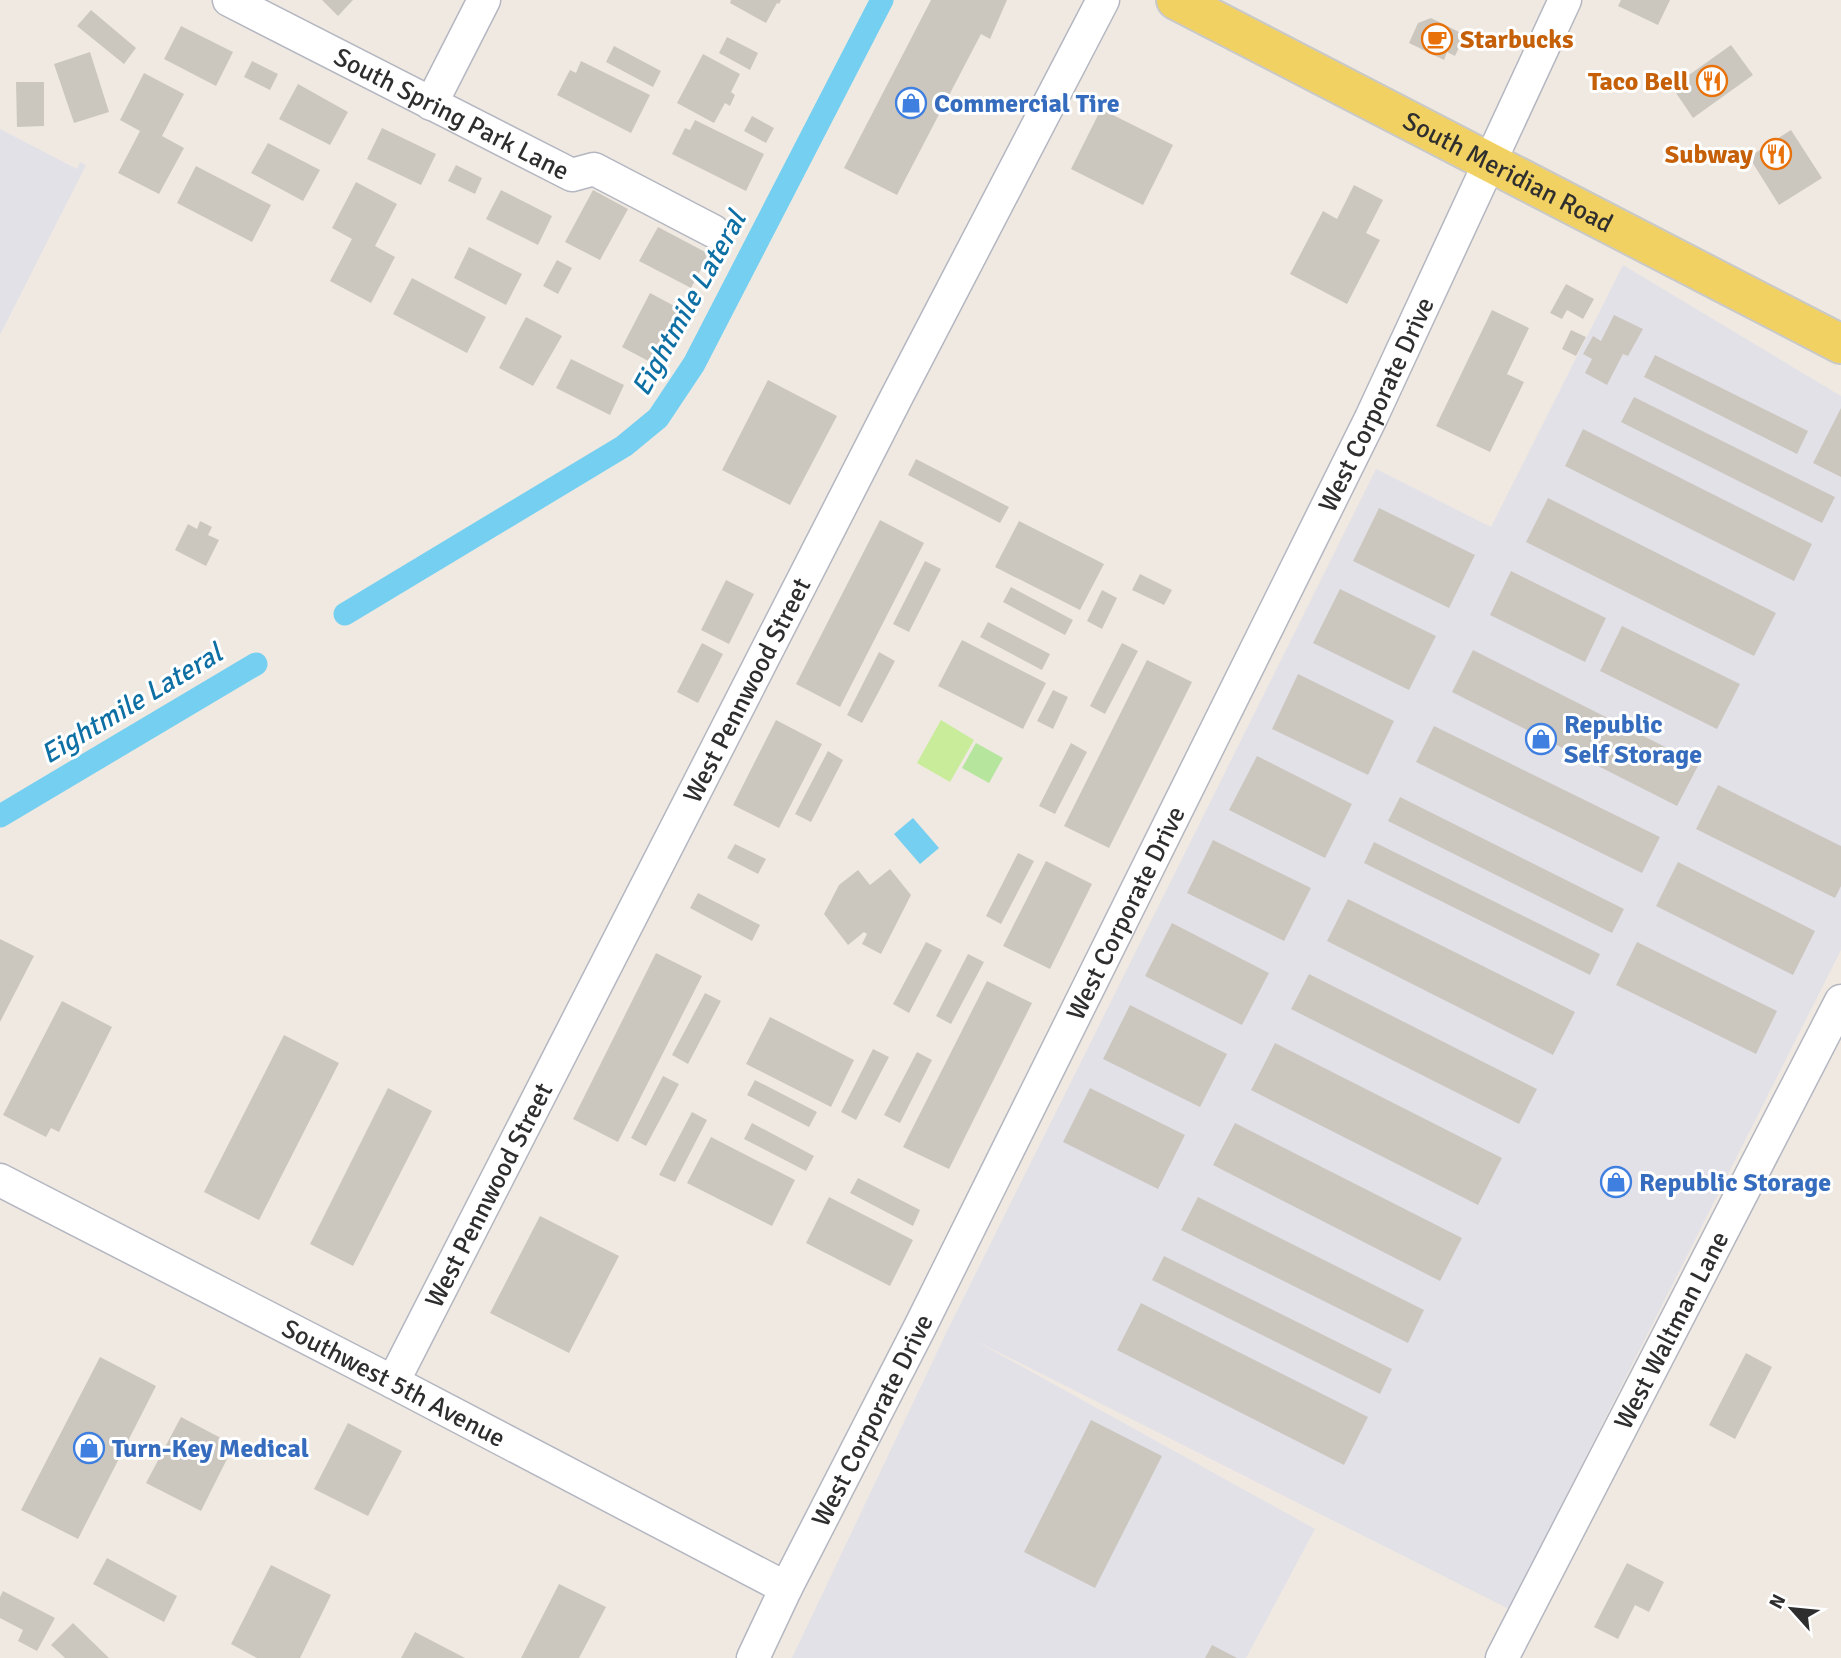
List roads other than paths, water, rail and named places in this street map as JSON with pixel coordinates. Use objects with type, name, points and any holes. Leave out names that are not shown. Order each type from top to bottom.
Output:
[{"type":"main road","name":"South Meridian Road","points":[[1176,0],[1841,344]]},
{"type":"street","name":"South Spring Park Lane","points":[[229,0],[572,175],[594,169],[713,231]]},
{"type":"street","points":[[430,103],[484,0]]},
{"type":"street","name":"West Pennwood Street","points":[[393,1382],[896,398],[1103,0]]},
{"type":"street","name":"West Corporate Drive","points":[[753,1658],[1371,418],[1565,0]]},
{"type":"street","name":"West Waltman Lane","points":[[1502,1658],[1841,1001]]},
{"type":"street","name":"Southwest 5th Avenue","points":[[0,1180],[786,1588]]},
{"type":"water","points":[[913,818],[939,848],[920,864],[894,834]]},
{"type":"waterway","name":"Eightmile Lateral","points":[[345,614],[624,446],[658,418],[694,364],[882,0]]},
{"type":"waterway","name":"Eightmile Lateral","points":[[0,816],[256,664]]},
{"type":"place","name":"Starbucks","points":[[1437,39]]},
{"type":"place","name":"Taco Bell","points":[[1712,81]]},
{"type":"place","name":"Commercial Tire","points":[[911,103]]},
{"type":"place","name":"Subway","points":[[1776,154]]},
{"type":"place","name":"Republic Self Storage","points":[[1541,739]]},
{"type":"place","name":"Republic Storage","points":[[1616,1182]]},
{"type":"place","name":"Turn-Key Medical","points":[[89,1448]]}]
